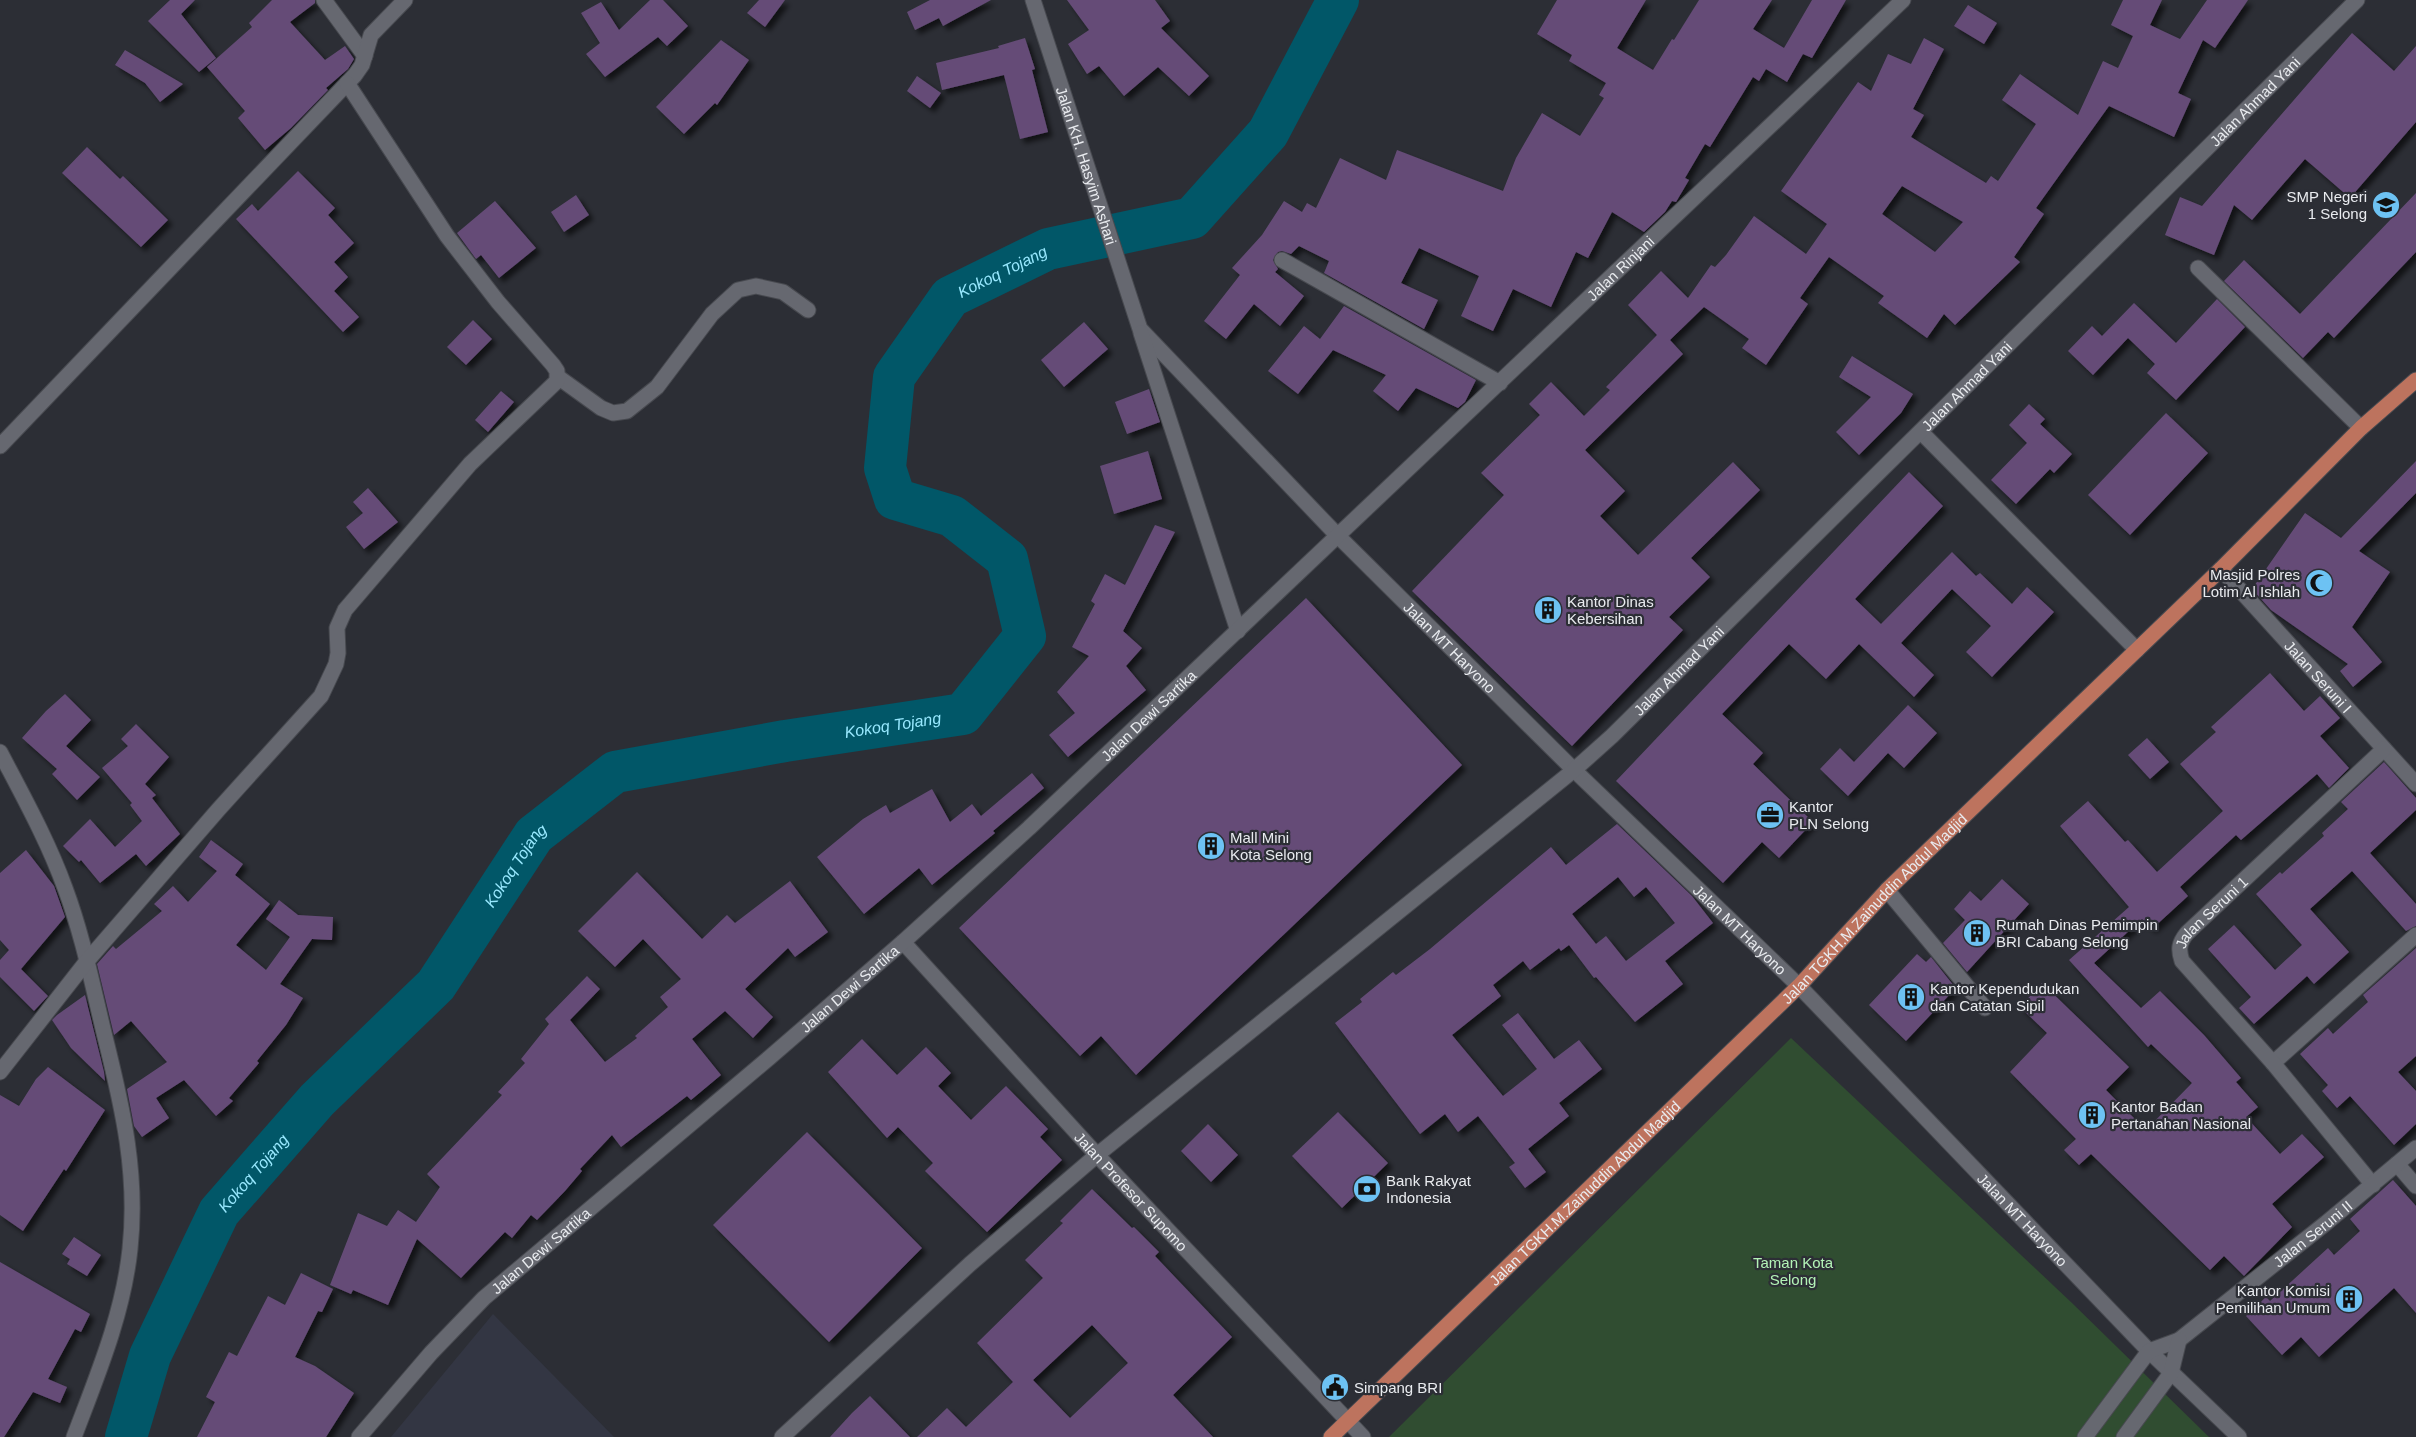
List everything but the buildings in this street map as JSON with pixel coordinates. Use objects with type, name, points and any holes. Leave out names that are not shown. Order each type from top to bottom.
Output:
[{"type":"main road","name":"Jalan TGKH.M.Zainuddin Abdul Madjid","points":[[1331,1437],[1799,986],[1887,890],[2221,569],[2361,428],[2416,380]]},
{"type":"street","points":[[324,0],[365,56]]},
{"type":"street","points":[[0,446],[347,83],[359,69],[371,35],[405,0]]},
{"type":"street","name":"Jalan KH. Hasyim Ashari","points":[[1033,0],[1131,296],[1140,330],[1238,631]]},
{"type":"street","name":"Jalan Rinjani","points":[[1338,536],[1902,0]]},
{"type":"street","name":"Jalan Ahmad Yani","points":[[782,1437],[970,1264],[1098,1155],[1574,770],[1619,729],[2356,0]]},
{"type":"street","points":[[347,83],[447,236],[498,302],[553,365],[558,377],[601,408],[613,413],[627,412],[657,386],[712,314],[738,290],[756,286],[782,292],[808,310]]},
{"type":"street","points":[[1282,260],[1500,382]]},
{"type":"street","points":[[2198,268],[2361,428]]},
{"type":"street","name":"Jalan KH. Hasyim Ashari","points":[[1140,330],[1338,536]]},
{"type":"street","points":[[0,1072],[87,961],[224,803],[321,696],[336,664],[338,653],[337,628],[345,610],[470,464],[519,415],[554,386],[558,377]]},
{"type":"street","points":[[1921,432],[2137,650]]},
{"type":"street","name":"Jalan Dewi Sartika","points":[[359,1437],[431,1353],[484,1298],[769,1058],[903,942],[1029,828],[1338,536]]},
{"type":"street","name":"Jalan MT Haryono","points":[[1338,536],[1574,770],[1799,986],[2149,1351],[2239,1437]]},
{"type":"street","name":"Jalan Seruni I","points":[[2221,569],[2416,784]]},
{"type":"street","name":"Jalan Seruni 1","points":[[2373,1185],[2273,1064],[2182,961],[2179,951],[2180,941],[2384,749]]},
{"type":"street","points":[[0,752],[37,822],[66,888],[87,961],[129,1145],[133,1194],[130,1250],[120,1305],[108,1345],[74,1437]]},
{"type":"street","points":[[1887,890],[1985,1008]]},
{"type":"street","points":[[2273,1064],[2416,935]]},
{"type":"street","name":"Jalan Profesor Supomo","points":[[903,942],[1098,1155],[1363,1437]]},
{"type":"street","name":"Jalan Seruni II","points":[[2149,1351],[2179,1340],[2373,1185],[2416,1148]]},
{"type":"street","points":[[2397,1164],[2416,1186]]},
{"type":"street","points":[[2124,1437],[2171,1373],[2179,1340]]},
{"type":"street","points":[[2085,1437],[2149,1351]]},
{"type":"shaded area","points":[[493,1314],[614,1437],[391,1437]]},
{"type":"green space","name":"Taman Kota Selong","points":[[1791,1038],[2072,1303],[2209,1437],[1389,1437]]},
{"type":"waterway","name":"Kokoq Tojang","points":[[126,1437],[150,1356],[219,1212],[317,1100],[436,985],[534,835],[615,772],[785,741],[963,714],[1025,636],[1007,559],[952,516],[895,499],[885,468],[894,377],[950,297],[1048,249],[1192,218],[1268,133],[1338,0]]},
{"type":"place","name":"SMP Negeri 1 Selong","points":[[2386,205]]},
{"type":"place","name":"Masjid Polres Lotim Al Ishlah","points":[[2319,583]]},
{"type":"place","name":"Kantor Dinas Kebersihan","points":[[1548,610]]},
{"type":"place","name":"Kantor PLN Selong","points":[[1770,815]]},
{"type":"place","name":"Mall Mini Kota Selong","points":[[1211,846]]},
{"type":"place","name":"Rumah Dinas Pemimpin BRI Cabang Selong","points":[[1977,933]]},
{"type":"place","name":"Kantor Kependudukan dan Catatan Sipil","points":[[1911,997]]},
{"type":"place","name":"Kantor Badan Pertanahan Nasional","points":[[2092,1115]]},
{"type":"place","name":"Bank Rakyat Indonesia","points":[[1367,1189]]},
{"type":"place","name":"Kantor Komisi Pemilihan Umum","points":[[2349,1299]]},
{"type":"place","name":"Simpang BRI","points":[[1335,1387]]}]
